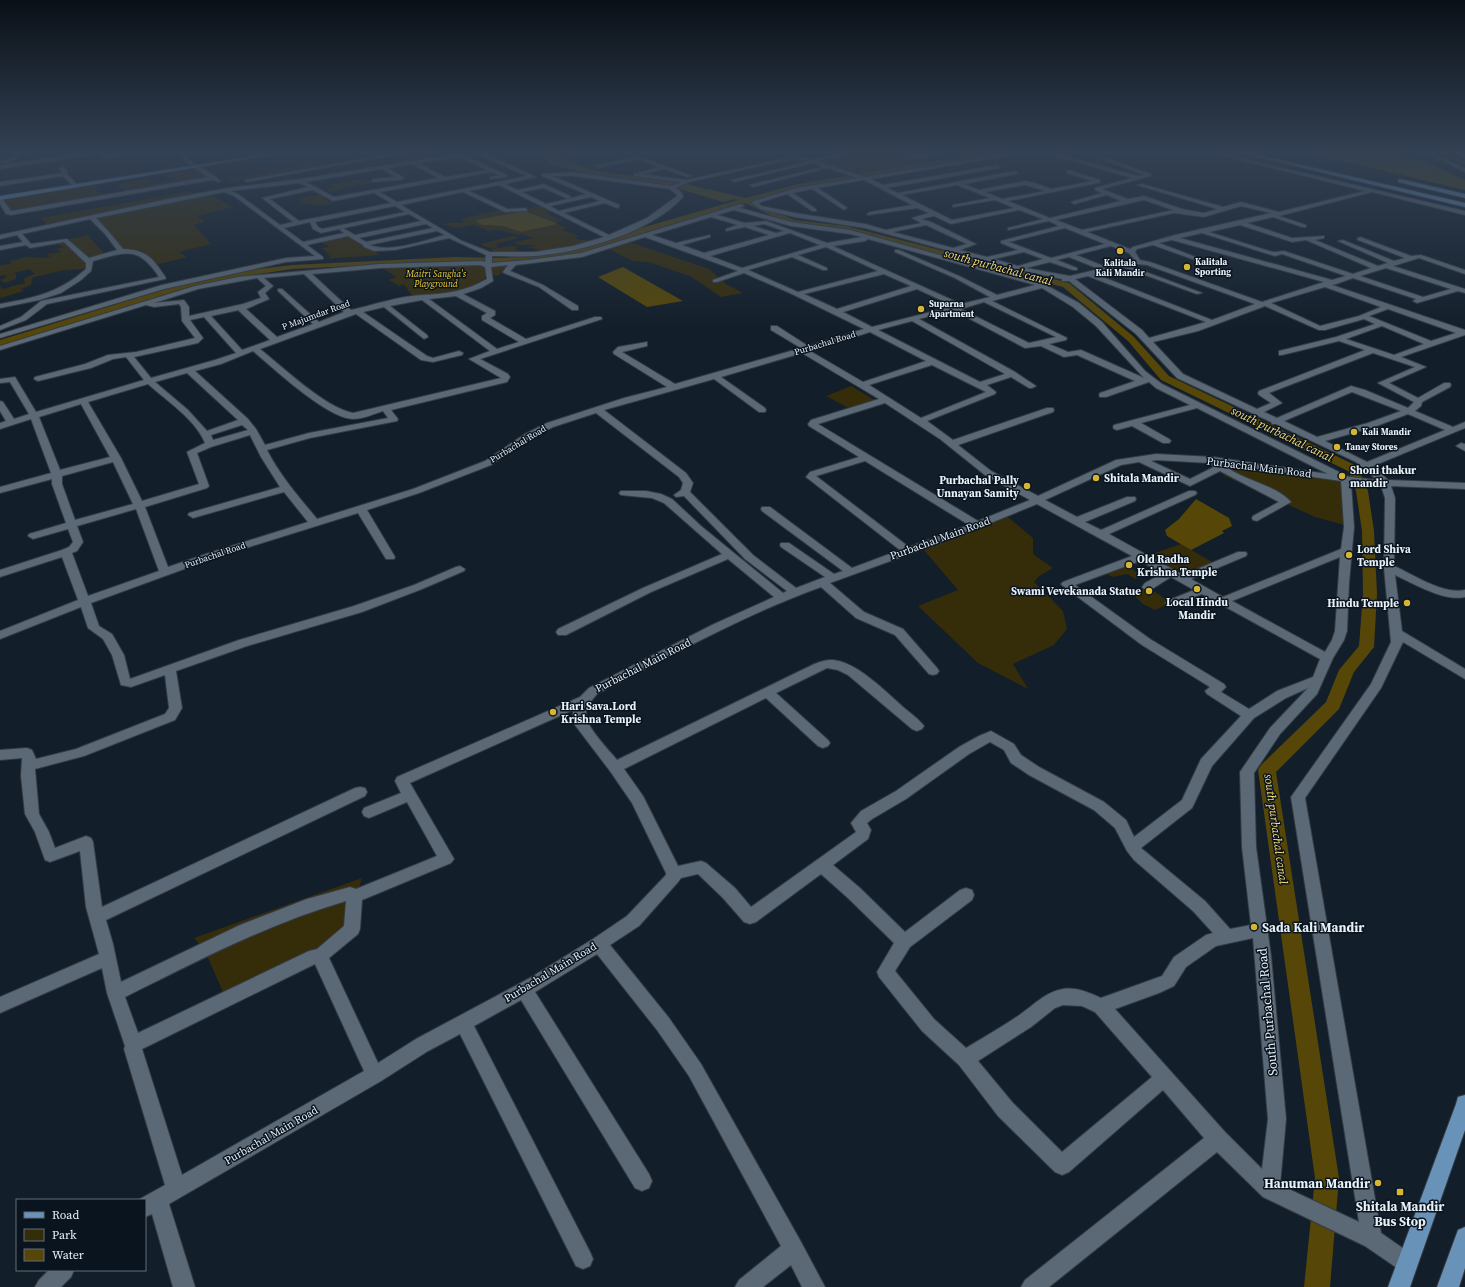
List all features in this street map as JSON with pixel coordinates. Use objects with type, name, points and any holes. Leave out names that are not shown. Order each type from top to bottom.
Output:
[{"type":"main road","points":[[1398,1287],[1465,1104]]},
{"type":"main road","points":[[1448,1287],[1465,1237]]},
{"type":"street","points":[[7,211],[8,213],[24,211]]},
{"type":"street","points":[[24,211],[27,217]]},
{"type":"street","points":[[18,233],[30,246],[92,218],[124,211]]},
{"type":"street","points":[[0,336],[162,287],[278,261],[321,258],[278,227],[267,211]]},
{"type":"street","points":[[276,211],[290,218],[298,219],[356,211]]},
{"type":"street","points":[[410,211],[450,236],[489,255],[538,253],[581,245],[608,237],[636,226],[663,211]]},
{"type":"street","points":[[410,211],[314,225],[321,231],[327,233],[348,234],[410,211]]},
{"type":"street","points":[[321,231],[410,211]]},
{"type":"street","points":[[556,212],[560,211]]},
{"type":"street","points":[[0,348],[209,284],[258,276],[380,266],[481,263],[488,265],[582,255],[724,211]]},
{"type":"street","points":[[745,211],[791,224],[850,232],[1045,285],[1090,316],[1147,381]]},
{"type":"street","points":[[778,211],[859,225],[1018,268],[1069,276]]},
{"type":"street","points":[[870,214],[888,211]]},
{"type":"street","points":[[928,211],[951,222],[1005,211]]},
{"type":"street","points":[[1028,211],[1131,252],[1137,259],[1136,262],[1148,263],[1263,304],[1319,328],[1325,328],[1364,317],[1364,315],[1389,306]]},
{"type":"street","points":[[1010,229],[1081,211]]},
{"type":"street","points":[[1081,232],[1174,211]]},
{"type":"street","points":[[1183,211],[1204,215],[1216,211]]},
{"type":"street","points":[[1268,211],[1279,214]]},
{"type":"street","points":[[1131,252],[1135,248],[1152,243],[1291,211]]},
{"type":"street","points":[[556,212],[608,237]]},
{"type":"street","points":[[934,214],[915,218],[976,245],[951,250]]},
{"type":"street","points":[[710,215],[776,235]]},
{"type":"street","points":[[1272,215],[1305,226],[1272,234]]},
{"type":"street","points":[[92,218],[107,233],[121,251]]},
{"type":"street","points":[[278,227],[298,219]]},
{"type":"street","points":[[886,232],[947,220]]},
{"type":"street","points":[[728,230],[761,221],[826,245],[917,287],[1028,346],[1063,338],[985,300]]},
{"type":"street","points":[[302,244],[348,234],[427,222]]},
{"type":"street","points":[[1240,223],[1292,240]]},
{"type":"street","points":[[0,237],[18,233],[35,226],[65,240],[89,262],[89,270],[65,290],[42,300],[38,309],[24,318],[0,328]]},
{"type":"street","points":[[1065,226],[1003,242],[1050,260],[1134,327],[1180,376],[1367,465],[1386,483],[1390,498],[1389,568],[1396,642],[1377,684],[1298,797],[1371,1238]]},
{"type":"street","points":[[363,244],[438,229]]},
{"type":"street","points":[[925,232],[940,229]]},
{"type":"street","points":[[705,255],[790,231]]},
{"type":"street","points":[[1203,231],[1267,252],[1275,254],[1282,252],[1423,298]]},
{"type":"street","points":[[348,234],[370,248],[383,250],[450,236]]},
{"type":"street","points":[[910,235],[917,234]]},
{"type":"street","points":[[644,236],[705,255],[797,294],[871,329],[992,392],[920,421]]},
{"type":"street","points":[[677,246],[708,236]]},
{"type":"street","points":[[1278,242],[1322,237]]},
{"type":"street","points":[[1173,238],[1334,283]]},
{"type":"street","points":[[1306,238],[1379,269]]},
{"type":"street","points":[[715,281],[826,245],[860,239],[873,241],[957,277],[996,297]]},
{"type":"street","points":[[1360,239],[1411,258]]},
{"type":"street","points":[[1340,241],[1390,264],[1465,291]]},
{"type":"street","points":[[0,248],[27,243]]},
{"type":"street","points":[[1152,243],[1211,264]]},
{"type":"street","points":[[1018,268],[1112,244]]},
{"type":"street","points":[[1305,246],[1318,244]]},
{"type":"street","points":[[986,259],[1024,250]]},
{"type":"street","points":[[0,306],[163,278],[145,254],[137,251],[121,251],[89,262]]},
{"type":"street","points":[[488,265],[489,255]]},
{"type":"street","points":[[792,255],[825,269]]},
{"type":"street","points":[[1070,255],[1107,270]]},
{"type":"street","points":[[1148,341],[1195,329],[1263,304],[1419,256],[1465,272]]},
{"type":"street","name":"Purbachal Road","points":[[0,635],[83,602],[235,548],[314,522],[361,509],[488,463],[543,428],[673,387],[806,350],[871,329],[1045,285],[1069,276],[1089,274],[1136,262]]},
{"type":"street","points":[[499,276],[514,263]]},
{"type":"street","points":[[488,265],[499,276],[541,286],[575,308]]},
{"type":"street","points":[[1125,266],[1199,293]]},
{"type":"street","points":[[306,272],[353,312],[424,358],[433,360],[459,353]]},
{"type":"street","points":[[797,294],[884,272]]},
{"type":"street","points":[[1089,274],[1211,322]]},
{"type":"street","points":[[186,319],[245,306],[265,299],[261,292],[270,286],[258,276]]},
{"type":"street","name":"P Majumdar Road","points":[[0,426],[241,354],[316,324],[353,312],[384,304],[422,297],[456,294],[475,289],[499,276]]},
{"type":"street","points":[[1326,285],[1464,332]]},
{"type":"street","points":[[1413,302],[1465,285]]},
{"type":"street","points":[[836,312],[917,287]]},
{"type":"street","points":[[280,290],[316,324]]},
{"type":"street","points":[[456,294],[492,313],[485,318],[525,342]]},
{"type":"street","points":[[422,297],[496,351]]},
{"type":"street","points":[[38,379],[88,366],[111,358],[198,340],[199,338],[186,319],[185,307],[180,301],[154,305],[147,303]]},
{"type":"street","points":[[384,304],[424,336]]},
{"type":"street","points":[[245,306],[242,309],[243,311],[276,341]]},
{"type":"street","points":[[206,315],[241,354]]},
{"type":"street","points":[[1364,317],[1431,344]]},
{"type":"street","points":[[912,318],[1032,386]]},
{"type":"street","points":[[255,349],[326,405],[343,415],[353,416],[506,379],[505,376],[473,359],[598,319]]},
{"type":"street","points":[[1425,327],[1436,323]]},
{"type":"street","points":[[1282,354],[1339,339],[1381,324]]},
{"type":"street","points":[[774,328],[806,350],[920,421],[983,470],[1327,658]]},
{"type":"street","points":[[1395,358],[1464,332]]},
{"type":"street","points":[[1339,339],[1422,367],[1382,383],[1418,401]]},
{"type":"street","points":[[1042,343],[1067,356],[1078,352],[1159,386],[1348,480]]},
{"type":"street","points":[[644,344],[621,349],[617,352],[673,387]]},
{"type":"street","points":[[1256,412],[1278,403],[1262,393],[1373,350]]},
{"type":"street","points":[[135,354],[130,357],[149,381],[188,415],[206,434],[210,443],[208,445]]},
{"type":"street","points":[[862,385],[932,362]]},
{"type":"street","points":[[190,370],[245,421],[253,431],[266,457],[286,488],[314,522]]},
{"type":"street","points":[[979,385],[1012,374]]},
{"type":"street","points":[[715,376],[762,410]]},
{"type":"street","points":[[0,381],[12,379],[34,416],[57,475],[57,484],[78,542],[73,549],[66,552],[0,574]]},
{"type":"street","points":[[1103,395],[1147,381]]},
{"type":"street","points":[[1317,440],[1377,423],[1408,411],[1415,407],[1418,401],[1447,385]]},
{"type":"street","points":[[1275,422],[1351,389],[1453,430]]},
{"type":"street","points":[[886,400],[812,423],[977,525]]},
{"type":"street","points":[[83,401],[116,458],[139,505],[165,573]]},
{"type":"street","points":[[0,404],[12,422]]},
{"type":"street","points":[[1117,427],[1198,406]]},
{"type":"street","points":[[262,448],[309,436],[394,419],[386,409]]},
{"type":"street","points":[[598,410],[683,475],[688,483],[685,492],[668,500]]},
{"type":"street","points":[[951,444],[1050,410]]},
{"type":"street","points":[[206,434],[245,421]]},
{"type":"street","points":[[1134,423],[1166,441]]},
{"type":"street","points":[[1367,465],[1465,425]]},
{"type":"street","points":[[33,536],[202,487],[200,475],[192,452],[208,445],[253,431]]},
{"type":"street","points":[[867,457],[814,474],[811,477],[906,550]]},
{"type":"street","name":"Purbachal Main Road","points":[[152,1203],[375,1075],[463,1022],[524,990],[599,944],[637,917],[673,878],[674,873],[644,811],[615,768],[580,722],[579,712],[584,700],[593,690],[716,628],[781,598],[906,550],[977,525],[1038,500],[1119,462],[1156,457],[1348,480],[1465,486]]},
{"type":"street","points":[[0,490],[116,458]]},
{"type":"street","points":[[1140,459],[1190,483],[1216,464],[1286,502],[1257,518]]},
{"type":"street","name":"South Purbachal Road","points":[[1271,1190],[1277,1119],[1260,930],[1249,847],[1247,772],[1275,731],[1313,692],[1327,658],[1338,640],[1341,631],[1342,592],[1349,527],[1348,480]]},
{"type":"street","points":[[193,515],[286,488]]},
{"type":"street","points":[[685,492],[749,557],[795,592]]},
{"type":"street","points":[[624,493],[648,494],[668,500],[685,518],[781,598]]},
{"type":"street","points":[[1101,534],[1192,493]]},
{"type":"street","points":[[1077,521],[1131,499]]},
{"type":"street","points":[[361,509],[390,557]]},
{"type":"street","points":[[766,509],[851,572]]},
{"type":"street","points":[[785,545],[828,580],[860,615],[899,632],[934,671]]},
{"type":"street","points":[[1223,601],[1346,551]]},
{"type":"street","points":[[66,552],[83,602],[94,628],[108,637],[118,655],[125,682],[131,683],[243,643],[358,609],[418,588],[460,570]]},
{"type":"street","points":[[562,632],[647,590],[730,554]]},
{"type":"street","points":[[1183,579],[1242,554]]},
{"type":"street","points":[[1140,557],[1067,584],[1146,642],[1220,687],[1211,691],[1249,715]]},
{"type":"street","points":[[1389,568],[1451,595],[1463,595],[1465,593]]},
{"type":"street","points":[[1148,587],[1171,573]]},
{"type":"street","points":[[1171,603],[1202,590]]},
{"type":"street","points":[[1396,633],[1465,675]]},
{"type":"street","points":[[615,768],[767,692],[822,666],[832,663],[842,666],[856,675],[916,726]]},
{"type":"street","points":[[29,766],[79,753],[170,716],[176,708],[170,670]]},
{"type":"street","points":[[1132,847],[1186,804],[1206,763],[1249,715],[1280,695],[1318,680]]},
{"type":"street","points":[[767,692],[823,742]]},
{"type":"street","points":[[354,896],[446,858],[402,781],[584,700]]},
{"type":"street","points":[[674,873],[701,868],[729,893],[750,917],[863,835],[864,830],[858,823],[862,817],[901,795],[939,769],[960,752],[976,742],[991,736],[1009,746],[1016,759],[1034,771],[1099,806],[1121,824],[1132,847],[1139,856],[1199,906],[1226,936]]},
{"type":"street","points":[[0,755],[27,754],[29,760],[28,776],[32,814],[42,832],[50,856],[86,842],[94,908],[105,944],[115,993],[134,1046],[176,1190]]},
{"type":"street","points":[[97,917],[360,792]]},
{"type":"street","points":[[369,812],[410,795]]},
{"type":"street","points":[[822,865],[854,893],[904,942]]},
{"type":"street","points":[[115,993],[246,930],[313,904],[350,893],[354,896]]},
{"type":"street","points":[[134,1046],[140,1039],[315,956],[320,956],[352,929],[354,896]]},
{"type":"street","points":[[966,896],[904,942],[885,972],[928,1025],[965,1059],[1005,1109],[1062,1165],[1164,1078]]},
{"type":"street","points":[[1101,1006],[1168,981],[1180,962],[1212,940],[1260,930]]},
{"type":"street","points":[[599,944],[663,1024],[695,1070],[814,1287]]},
{"type":"street","points":[[320,956],[375,1075]]},
{"type":"street","points":[[0,1004],[107,958]]},
{"type":"street","points":[[524,990],[642,1181]]},
{"type":"street","points":[[965,1059],[1025,1021],[1049,1002],[1063,997],[1083,998],[1101,1006],[1218,1139],[1271,1190],[1371,1238],[1408,1263]]},
{"type":"street","points":[[463,1022],[583,1259]]},
{"type":"street","points":[[1032,1287],[1218,1139]]},
{"type":"street","points":[[152,1203],[184,1287]]},
{"type":"street","points":[[746,1287],[794,1249]]},
{"type":"street","points":[[46,1287],[63,1271]]},
{"type":"green space","points":[[9,211],[21,211],[10,213]]},
{"type":"green space","points":[[80,211],[217,211],[197,216],[205,222],[194,225],[211,244],[179,252],[187,257],[155,265],[141,254],[122,248],[104,226],[94,218],[80,217],[81,219],[47,225],[41,218]]},
{"type":"green space","points":[[495,211],[503,211],[503,213],[525,211],[476,220],[482,225],[503,226],[521,232],[558,224],[567,228],[563,230],[579,236],[575,238],[580,240],[588,240],[582,244],[572,247],[545,252],[518,254],[497,253],[490,249],[512,246],[519,247],[515,249],[524,253],[538,250],[528,247],[536,245],[517,245],[515,242],[534,238],[524,234],[518,235],[498,230],[489,231],[474,225],[457,228],[442,224],[464,222],[461,219]]},
{"type":"green space","points":[[525,211],[552,211],[546,212],[549,215],[564,220],[554,223]]},
{"type":"green space","name":"Maitri Sangha's Playground","points":[[709,211],[724,211],[586,254],[514,263],[504,272],[496,276],[487,271],[484,282],[468,289],[450,293],[413,297],[404,284],[399,286],[389,280],[397,277],[384,269],[386,266],[496,263],[500,260],[554,256],[594,248],[641,231]]},
{"type":"green space","points":[[89,235],[89,237],[105,254],[92,261],[90,268],[60,271],[34,277],[31,285],[21,289],[24,291],[0,298],[0,285],[2,289],[25,283],[24,278],[35,274],[30,269],[14,273],[16,275],[16,279],[4,283],[0,280],[7,277],[5,275],[0,276],[0,265],[11,264],[10,261],[28,257],[50,257],[47,254],[62,252],[56,249],[64,247],[58,245],[60,241]]},
{"type":"green space","points":[[348,235],[380,255],[322,259],[331,257],[322,248],[328,247],[328,245],[323,244],[322,241]]},
{"type":"green space","points":[[513,236],[518,238],[496,244],[498,247],[489,248],[480,244]]},
{"type":"green space","points":[[630,242],[709,269],[726,284],[743,293],[721,297],[690,276],[648,262],[633,261],[609,249]]},
{"type":"green space","points":[[851,386],[878,402],[852,410],[826,396]]},
{"type":"green space","points":[[1214,462],[1344,481],[1352,527],[1315,517],[1225,476],[1216,468]]},
{"type":"green space","points":[[1008,517],[1033,538],[1033,554],[1053,568],[1039,576],[1034,582],[1063,611],[1067,629],[1054,645],[1013,664],[1028,689],[978,663],[918,606],[958,590],[923,549]]},
{"type":"green space","points":[[1181,544],[1212,562],[1182,577],[1143,557]]},
{"type":"green space","points":[[1123,563],[1142,576],[1135,579],[1128,574],[1112,577],[1103,571]]},
{"type":"green space","points":[[1148,587],[1171,603],[1155,610],[1143,604],[1134,595]]},
{"type":"green space","points":[[362,878],[339,948],[226,999],[204,949],[194,938]]},
{"type":"water","points":[[525,211],[558,224],[521,232],[503,226],[482,225],[476,220]]},
{"type":"water","points":[[623,267],[683,301],[647,307],[598,277]]},
{"type":"water","points":[[1196,499],[1229,518],[1232,526],[1222,531],[1224,533],[1191,550],[1167,536],[1165,530],[1179,519]]},
{"type":"waterway","points":[[0,343],[169,291],[233,275],[292,267],[456,259],[500,260],[553,256],[594,248],[641,231],[709,211]]},
{"type":"waterway","name":"south purbachal canal","points":[[768,211],[792,222],[846,228],[1066,285],[1131,339],[1165,378],[1353,469],[1362,491],[1368,531],[1370,594],[1366,647],[1347,670],[1333,705],[1267,770],[1327,1178],[1317,1287]]},
{"type":"place","name":"Kalitala Kali Mandir","points":[[1120,251]]},
{"type":"place","name":"Kalitala Sporting","points":[[1187,267]]},
{"type":"place","name":"Suparna Apartment","points":[[921,309]]},
{"type":"place","name":"Kali Mandir","points":[[1354,432]]},
{"type":"place","name":"Tanay Stores","points":[[1337,447]]},
{"type":"place","name":"Shoni thakur mandir","points":[[1342,476]]},
{"type":"place","name":"Shitala Mandir","points":[[1096,478]]},
{"type":"place","name":"Purbachal Pally Unnayan Samity","points":[[1027,486]]},
{"type":"place","name":"Lord Shiva Temple","points":[[1349,555]]},
{"type":"place","name":"Old Radha Krishna Temple","points":[[1129,565]]},
{"type":"place","name":"Local Hindu Mandir","points":[[1197,589]]},
{"type":"place","name":"Swami Vevekanada Statue","points":[[1149,591]]},
{"type":"place","name":"Hindu Temple","points":[[1407,603]]},
{"type":"place","name":"Hari Sava.Lord Krishna Temple","points":[[553,712]]},
{"type":"place","name":"Sada Kali Mandir","points":[[1254,927]]},
{"type":"place","name":"Hanuman Mandir","points":[[1378,1183]]},
{"type":"place","name":"Shitala Mandir Bus Stop","points":[[1400,1192]]}]
